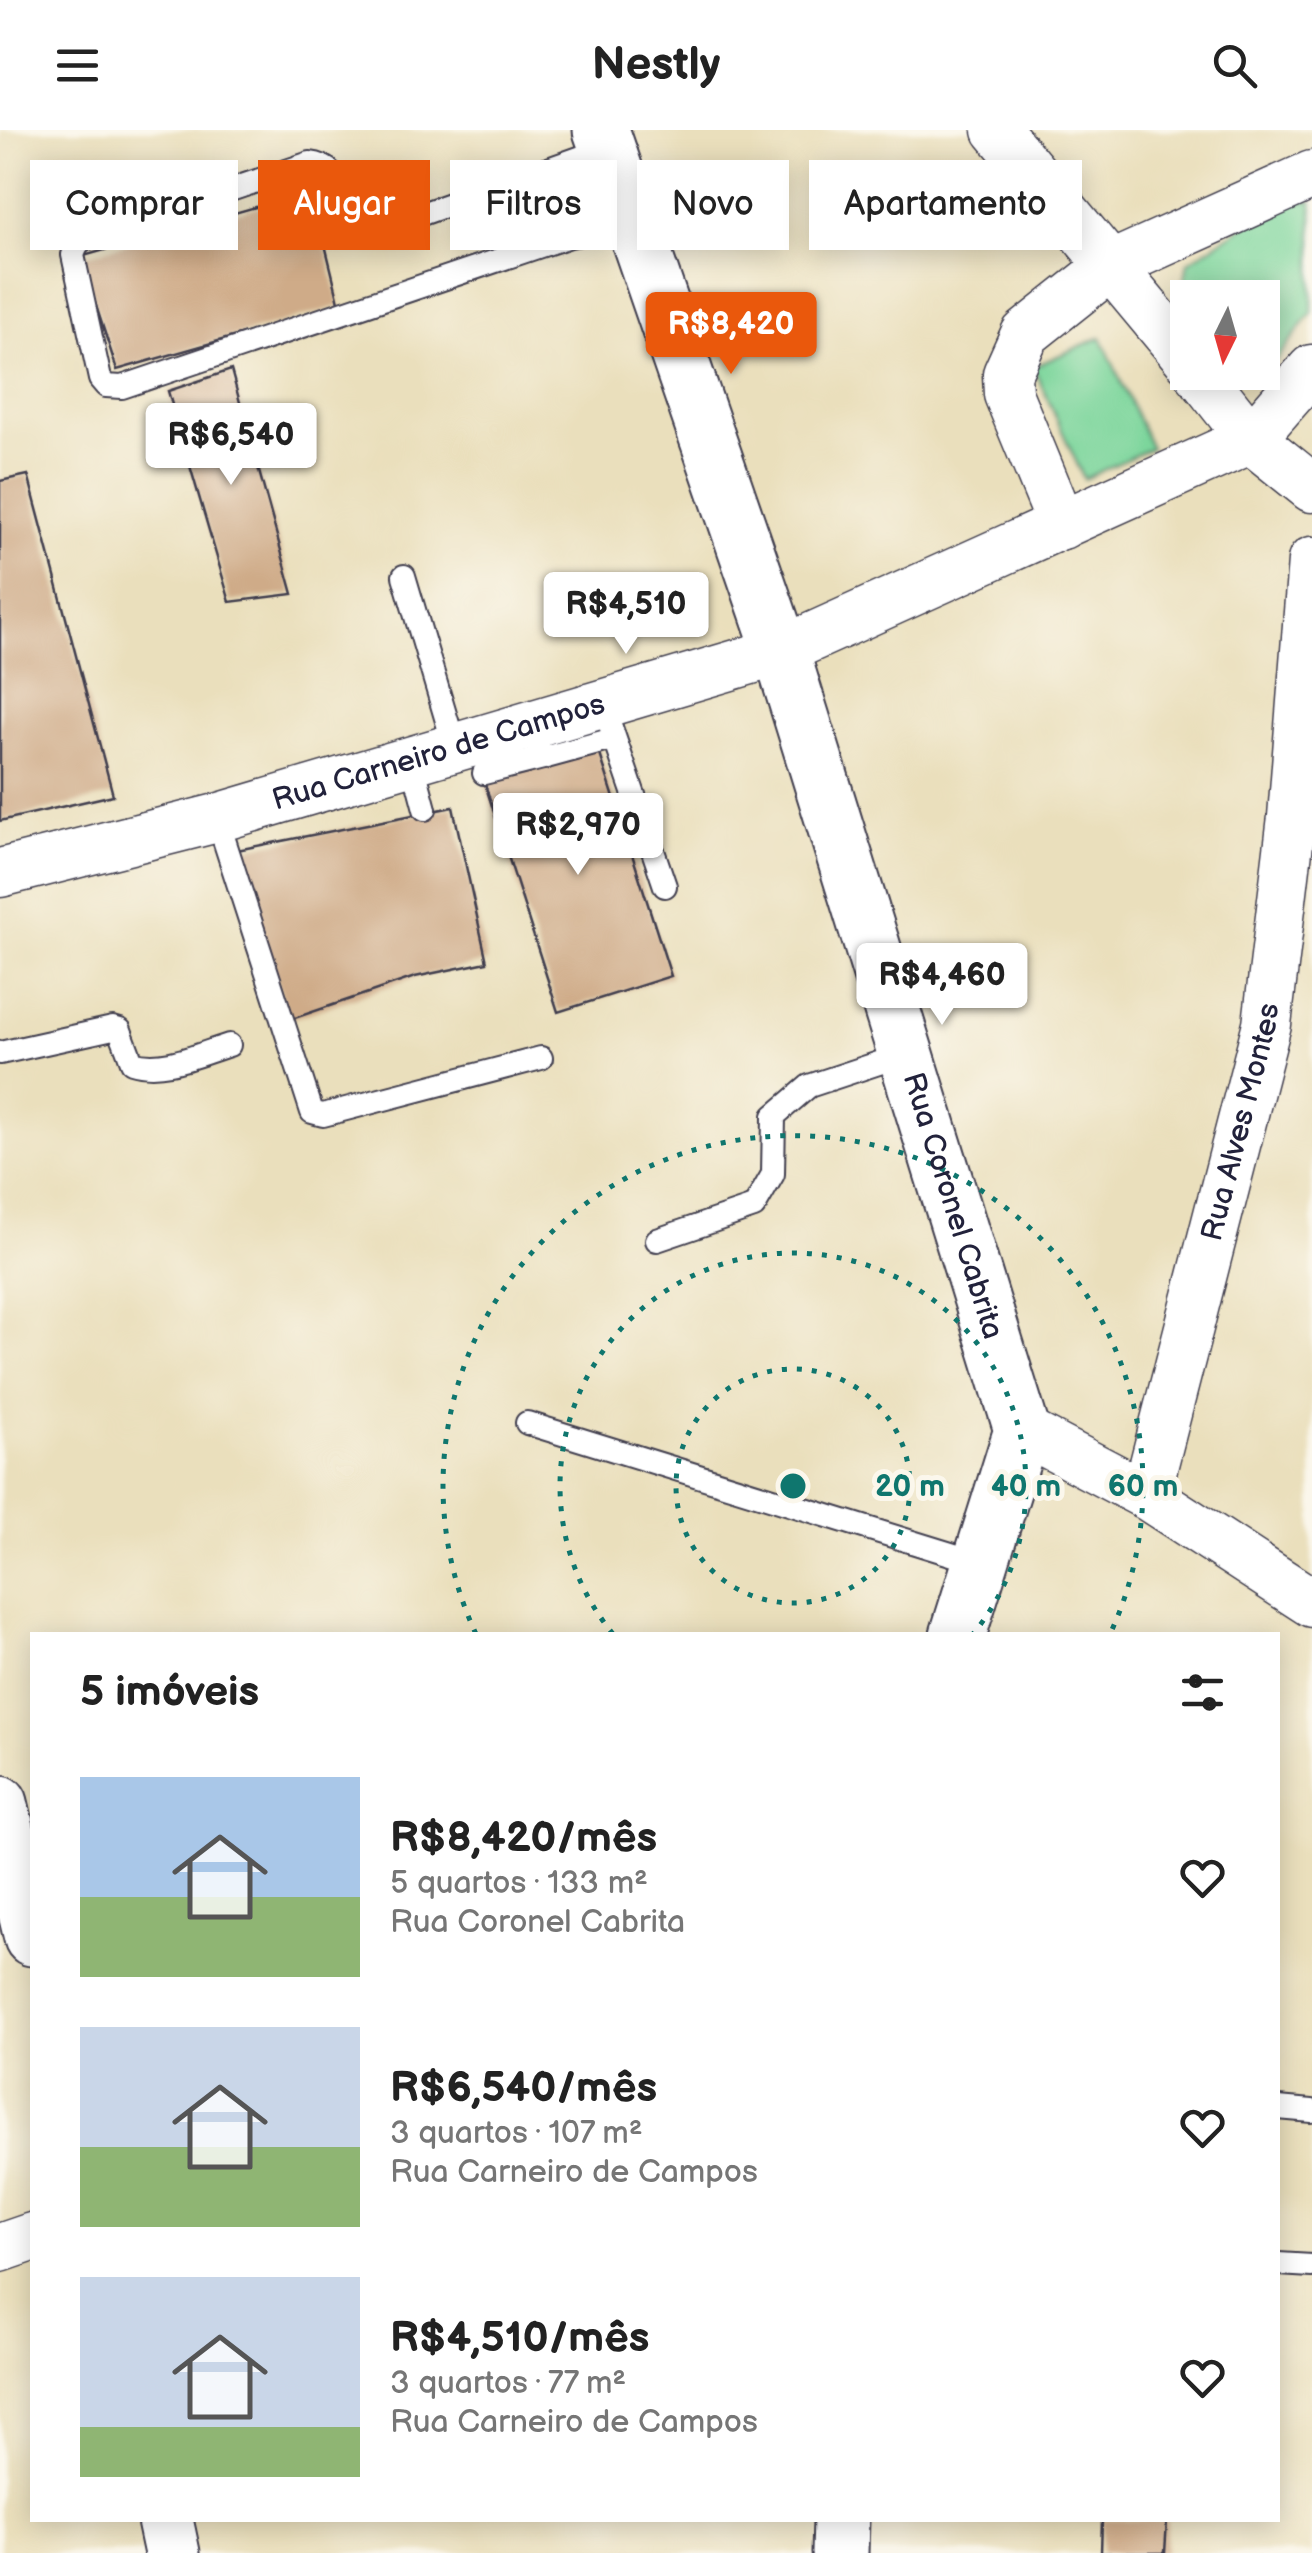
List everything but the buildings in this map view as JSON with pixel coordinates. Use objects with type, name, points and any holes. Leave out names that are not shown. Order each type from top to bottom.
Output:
[{"type":"street","points":[[997,130],[1170,337]]},
{"type":"street","name":"Rua Coronel Cabrita","points":[[604,139],[781,651],[1022,1430]]},
{"type":"street","points":[[1062,526],[1008,394],[1007,374],[1025,334],[1112,265],[1312,175]]},
{"type":"street","points":[[1251,439],[1312,369]]},
{"type":"street","points":[[1212,390],[1251,439],[1312,488]]},
{"type":"street","name":"Rua Carneiro de Campos","points":[[0,872],[608,722],[781,651],[1251,439]]},
{"type":"street","name":"Rua Alves Montes","points":[[1146,1496],[1267,1024],[1292,817],[1312,561]]},
{"type":"street","points":[[959,1632],[1022,1430],[1146,1496],[1312,1603]]},
{"type":"street","points":[[0,1803],[29,1907]]},
{"type":"street","points":[[0,2248],[30,2238]]},
{"type":"street","points":[[164,2522],[172,2553]]},
{"type":"street","points":[[840,2553],[841,2522]]},
{"type":"lane","points":[[604,139],[388,226],[372,228],[362,223],[335,176],[322,164],[310,163],[79,241],[72,256],[100,379],[106,386],[122,388],[570,236],[633,224]]},
{"type":"lane","points":[[404,576],[451,761],[425,809]]},
{"type":"lane","points":[[608,722],[665,886]]},
{"type":"lane","points":[[217,818],[312,1112],[323,1115],[541,1058]]},
{"type":"lane","points":[[0,1053],[112,1028],[120,1030],[132,1062],[139,1064],[159,1066],[229,1045]]},
{"type":"lane","points":[[657,1240],[754,1207],[773,1174],[774,1116],[809,1086],[906,1054]]},
{"type":"lane","points":[[527,1423],[980,1563]]},
{"type":"lane","points":[[1280,2108],[1312,2111]]},
{"type":"lane","points":[[1280,2264],[1312,2266]]},
{"type":"green space","points":[[1283,201],[1312,201],[1312,313],[1280,355],[1280,280],[1185,280],[1188,262]]},
{"type":"green space","points":[[1101,337],[1151,448],[1084,479],[1033,367]]}]
